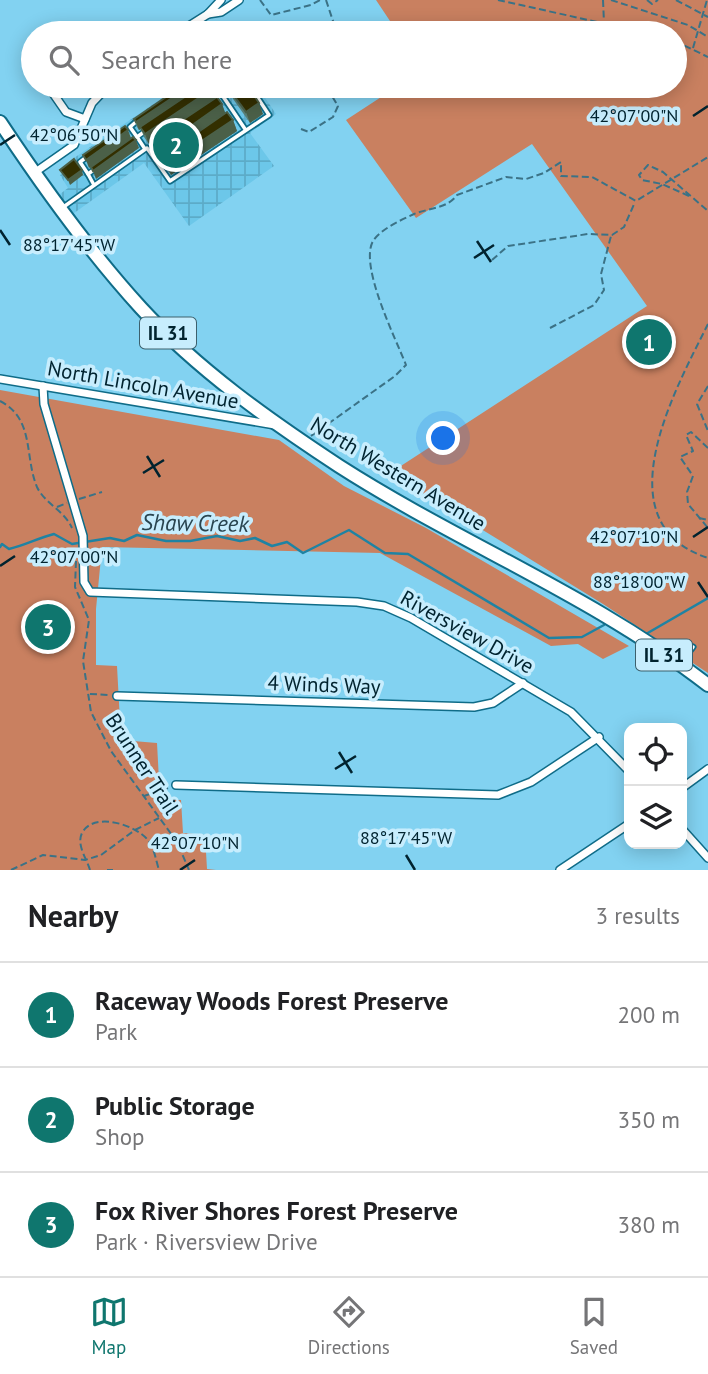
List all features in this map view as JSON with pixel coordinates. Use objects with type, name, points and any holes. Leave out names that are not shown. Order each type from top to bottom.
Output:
[{"type":"main road","name":"North Western Avenue","points":[[0,122],[91,250],[142,310],[224,384],[342,467],[591,608],[708,685]]},
{"type":"street","points":[[197,21],[221,0]]},
{"type":"street","points":[[208,14],[221,12],[239,0]]},
{"type":"street","points":[[56,98],[66,112],[85,118]]},
{"type":"street","points":[[34,173],[74,145],[97,98]]},
{"type":"street","name":"North Lincoln Avenue","points":[[0,379],[281,426]]},
{"type":"street","points":[[43,386],[44,404],[73,502]]},
{"type":"street","name":"Riversview Drive","points":[[73,502],[83,536],[84,582],[89,591],[357,602],[384,606],[411,618],[571,712],[599,737],[624,765]]},
{"type":"street","name":"4 Winds Way","points":[[117,696],[474,707],[493,703],[523,683]]},
{"type":"street","points":[[176,785],[498,795],[531,782],[599,737]]},
{"type":"street","points":[[685,786],[708,769]]},
{"type":"street","points":[[560,870],[624,827]]},
{"type":"street","points":[[687,835],[708,858]]},
{"type":"lane","points":[[130,127],[170,181],[269,115],[258,98]]},
{"type":"lane","points":[[214,106],[225,99],[245,129]]},
{"type":"lane","points":[[224,121],[235,114]]},
{"type":"lane","points":[[120,134],[139,120]]},
{"type":"lane","points":[[128,145],[148,129]]},
{"type":"lane","points":[[61,209],[147,150],[160,144]]},
{"type":"lane","points":[[90,155],[79,162],[94,185]]},
{"type":"lane","points":[[160,167],[171,159]]},
{"type":"lane","points":[[88,174],[98,167]]},
{"type":"lane","points":[[680,665],[693,647]]},
{"type":"path","points":[[260,0],[271,15],[311,5],[320,0]]},
{"type":"path","points":[[326,0],[333,21]]},
{"type":"path","points":[[498,0],[591,21]]},
{"type":"path","points":[[603,0],[604,21]]},
{"type":"path","points":[[611,0],[671,21]]},
{"type":"path","points":[[647,0],[652,4],[658,0]]},
{"type":"path","points":[[678,0],[708,17]]},
{"type":"path","points":[[693,48],[707,0]]},
{"type":"path","points":[[687,27],[708,37]]},
{"type":"path","points":[[687,46],[708,57]]},
{"type":"path","points":[[301,129],[309,132],[333,117],[338,106],[333,98]]},
{"type":"path","points":[[492,260],[508,246],[588,234],[612,235],[624,228],[636,201],[708,157]]},
{"type":"path","points":[[310,438],[406,365],[373,276],[369,256],[374,240],[387,229],[420,212],[452,201],[457,195],[506,177],[526,179],[544,173],[561,162],[561,176],[592,177],[636,201]]},
{"type":"path","points":[[689,196],[662,184],[642,180],[639,175],[642,168],[655,166],[708,211]]},
{"type":"path","points":[[550,328],[594,305],[604,290],[601,274],[612,235]]},
{"type":"path","points":[[708,324],[664,422],[652,487],[663,529],[679,544],[708,558]]},
{"type":"path","points":[[708,386],[697,404],[708,430]]},
{"type":"path","points":[[0,401],[20,416],[37,486],[72,528]]},
{"type":"path","points":[[708,448],[691,432],[686,435],[693,451],[680,457],[693,476],[686,498],[698,518],[708,528]]},
{"type":"path","points":[[57,507],[102,492]]},
{"type":"path","points":[[698,518],[708,520]]},
{"type":"path","name":"Brunner Trail","points":[[76,554],[75,587],[89,620],[83,661],[91,712],[111,751],[177,842],[189,870]]},
{"type":"path","points":[[88,693],[117,696]]},
{"type":"path","points":[[144,796],[176,785]]},
{"type":"path","points":[[11,870],[43,855],[87,859],[116,846],[135,830],[159,818]]},
{"type":"path","points":[[90,870],[81,848],[82,834],[90,825],[103,822],[135,830],[149,840],[159,870]]},
{"type":"path","points":[[107,870],[113,870]]},
{"type":"shaded area","points":[[376,0],[708,0],[708,673],[603,604],[390,473],[647,306],[532,144],[416,218],[346,120],[380,98],[687,98],[687,21],[390,21]]},
{"type":"shaded area","points":[[162,98],[265,98],[276,114],[250,133],[274,166],[189,226],[144,163],[70,216],[56,197],[68,188],[60,175],[78,163],[74,158]]},
{"type":"shaded area","points":[[0,390],[279,440],[344,486],[426,528],[629,646],[603,659],[578,644],[551,646],[380,553],[102,547],[96,609],[96,665],[117,666],[121,740],[157,743],[160,799],[181,800],[183,833],[205,835],[207,869],[216,870],[0,870]]},
{"type":"building","points":[[165,98],[172,98],[136,122],[134,119]]},
{"type":"building","points":[[183,98],[199,98],[145,134],[140,127]]},
{"type":"building","points":[[216,98],[222,104],[157,150],[151,141]]},
{"type":"building","points":[[236,98],[256,98],[259,103],[246,112]]},
{"type":"building","points":[[227,112],[233,120],[167,164],[162,157]]},
{"type":"building","points":[[125,126],[128,130],[86,160],[83,155]]},
{"type":"building","points":[[133,137],[136,140],[93,171],[91,167]]},
{"type":"building","points":[[74,159],[82,170],[68,180],[60,170]]},
{"type":"waterway","name":"Shaw Creek","points":[[0,547],[2,544],[9,549],[54,534],[72,544],[110,538],[124,541],[137,535],[166,541],[190,541],[217,536],[240,541],[255,538],[272,546],[287,542],[303,553],[349,530],[385,553],[408,554],[549,638],[582,637],[604,625]]},
{"type":"waterway","name":"Shaw Creek","points":[[646,634],[708,598]]},
{"type":"place","name":"Public Storage","points":[[176,145]]},
{"type":"place","name":"Raceway Woods Forest Preserve","points":[[649,342]]},
{"type":"place","name":"Fox River Shores Forest Preserve","points":[[48,627]]}]
